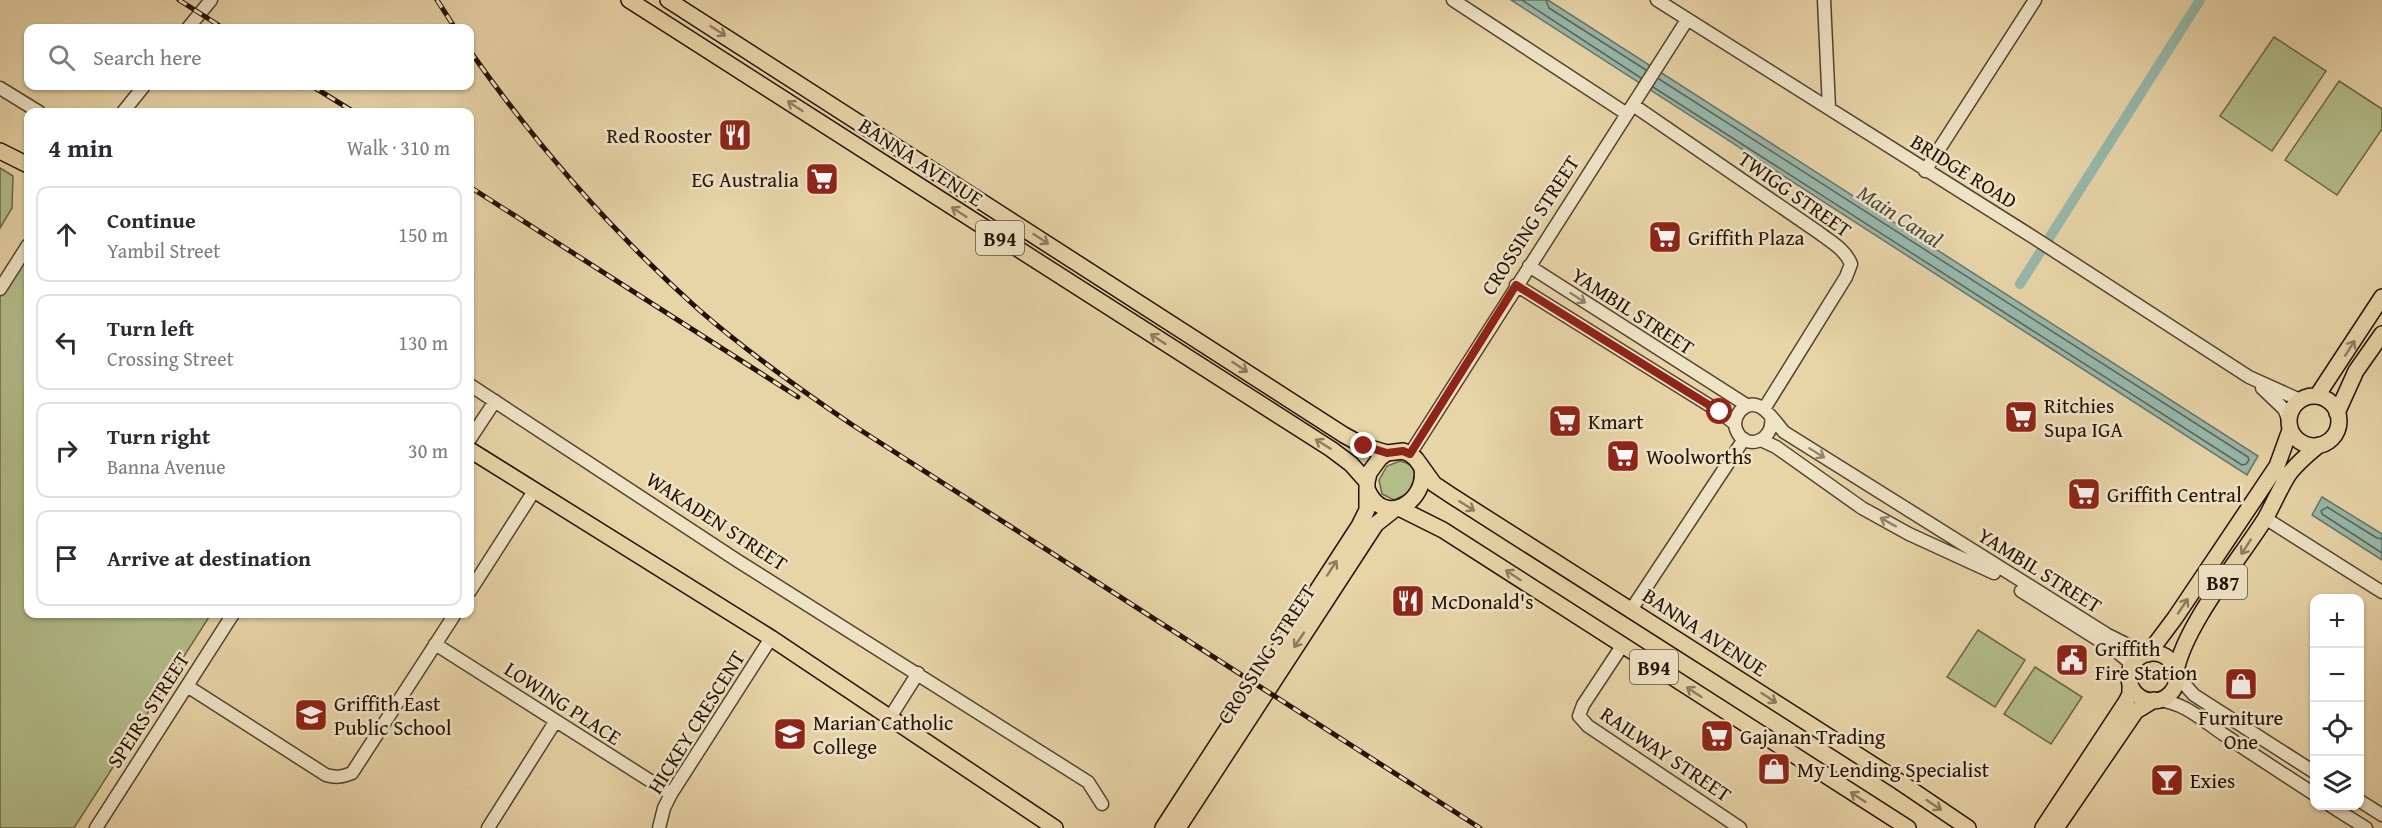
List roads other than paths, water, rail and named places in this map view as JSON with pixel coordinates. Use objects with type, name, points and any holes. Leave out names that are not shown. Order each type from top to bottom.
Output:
[{"type":"main road","name":"BANNA AVENUE","points":[[629,0],[1331,448],[1351,464],[1367,486]]},
{"type":"main road","name":"BANNA AVENUE","points":[[668,0],[1344,435],[1364,446],[1387,453]]},
{"type":"main road","points":[[0,151],[24,163]]},
{"type":"main road","points":[[2317,396],[2382,297]]},
{"type":"main road","name":"B87","points":[[2043,828],[2126,702],[2130,694],[2130,675],[2137,659],[2147,654],[2175,618],[2262,488],[2283,470],[2333,437],[2337,429],[2337,413],[2356,371],[2382,334]]},
{"type":"main road","points":[[2300,400],[2317,396],[2330,402],[2337,413]]},
{"type":"main road","name":"B87","points":[[2056,828],[2136,711],[2172,691],[2183,650],[2205,609],[2276,498],[2294,406],[2300,400]]},
{"type":"main road","points":[[2290,425],[2299,441],[2319,445]]},
{"type":"main road","name":"B94","points":[[1387,453],[1403,451],[1410,454],[1422,469]]},
{"type":"main road","points":[[474,453],[771,638],[1055,828]]},
{"type":"main road","points":[[1367,486],[1374,464],[1387,453]]},
{"type":"main road","name":"BANNA AVENUE","points":[[1422,469],[1434,484],[1452,496],[1900,782],[1968,828]]},
{"type":"main road","points":[[1397,508],[1408,504],[1419,491],[1423,476],[1422,469]]},
{"type":"main road","name":"B94","points":[[1367,486],[1378,503],[1397,508],[1443,530],[1908,828]]},
{"type":"main road","name":"CROSSING STREET","points":[[1163,828],[1190,790],[1359,526],[1367,510],[1367,486]]},
{"type":"main road","name":"CROSSING STREET","points":[[1178,828],[1376,524],[1397,508]]},
{"type":"main road","points":[[2147,654],[2163,655],[2172,662],[2177,673]]},
{"type":"main road","points":[[2130,675],[2135,692],[2144,698],[2156,700]]},
{"type":"main road","name":"CROSSING STREET","points":[[1150,828],[1190,790]]},
{"type":"main road","points":[[1038,816],[1063,828]]},
{"type":"street","points":[[191,24],[211,0]]},
{"type":"street","name":"TWIGG STREET","points":[[1453,0],[1630,110],[1842,249],[1851,264],[1846,277],[1768,413]]},
{"type":"street","name":"BRIDGE ROAD","points":[[1657,0],[2036,239],[2249,377],[2300,400]]},
{"type":"street","points":[[1824,0],[1829,108]]},
{"type":"street","points":[[1925,171],[2034,0]]},
{"type":"street","name":"CROSSING STREET","points":[[1410,454],[1687,20]]},
{"type":"street","points":[[0,88],[32,108]]},
{"type":"street","points":[[126,108],[141,90]]},
{"type":"street","points":[[0,290],[24,251]]},
{"type":"street","name":"YAMBIL STREET","points":[[1529,266],[1748,406]]},
{"type":"street","name":"YAMBIL STREET","points":[[1516,285],[1720,412],[1735,424]]},
{"type":"street","name":"BRIDGE ROAD","points":[[2249,377],[2284,409],[2290,425]]},
{"type":"street","name":"WAKADEN STREET","points":[[474,388],[738,561],[1088,782],[1101,804]]},
{"type":"street","points":[[474,433],[495,401]]},
{"type":"street","points":[[1754,405],[1768,413],[1771,428],[1766,437],[1755,442],[1744,439],[1736,430],[1738,413],[1748,406],[1754,405]]},
{"type":"street","name":"YAMBIL STREET","points":[[1768,413],[1784,432],[2108,635],[2147,654]]},
{"type":"street","points":[[1631,610],[1744,439]]},
{"type":"street","name":"YAMBIL STREET","points":[[1761,440],[1776,447],[1862,508],[1909,534],[1986,568],[2116,651],[2128,661],[2130,675]]},
{"type":"street","points":[[474,585],[534,491]]},
{"type":"street","name":"YAMBIL STREET","points":[[1915,515],[1913,520],[1915,529],[1966,561]]},
{"type":"street","points":[[2265,518],[2382,592]]},
{"type":"street","name":"SPEIRS STREET","points":[[96,828],[230,618]]},
{"type":"street","points":[[187,686],[326,775],[335,778],[343,777],[352,773],[452,618]]},
{"type":"street","name":"HICKEY CRESCENT","points":[[659,828],[664,808],[671,794],[771,638]]},
{"type":"street","name":"LOWING PLACE","points":[[435,644],[671,794]]},
{"type":"street","name":"RAILWAY STREET","points":[[1622,646],[1583,705],[1579,716],[1588,726],[1740,828]]},
{"type":"street","points":[[889,719],[918,673]]},
{"type":"street","points":[[2177,673],[2194,695],[2310,769]]},
{"type":"street","points":[[2156,700],[2172,702],[2193,712],[2310,792]]},
{"type":"street","points":[[488,828],[555,722]]},
{"type":"street","points":[[2364,803],[2382,815]]},
{"type":"street","points":[[2338,810],[2366,828]]},
{"type":"street","points":[[2354,820],[2358,810]]},
{"type":"water","points":[[1511,0],[1548,0],[2258,456],[2247,475]]},
{"type":"water","points":[[2322,497],[2382,534],[2382,560],[2312,515]]},
{"type":"waterway","points":[[2020,284],[2200,0]]},
{"type":"railway","points":[[179,0],[217,24]]},
{"type":"railway","points":[[437,0],[452,24]]},
{"type":"railway","points":[[474,56],[522,121],[577,187],[666,280],[716,325],[792,383],[851,424],[1480,828]]},
{"type":"railway","points":[[318,90],[348,108]]},
{"type":"railway","points":[[474,190],[798,397]]},
{"type":"place","name":"Red Rooster","points":[[735,135]]},
{"type":"place","name":"EG Australia","points":[[822,179]]},
{"type":"place","name":"Griffith Plaza","points":[[1665,237]]},
{"type":"place","name":"Ritchies Supa IGA","points":[[2021,417]]},
{"type":"place","name":"Kmart","points":[[1565,421]]},
{"type":"place","name":"Woolworths","points":[[1623,456]]},
{"type":"place","name":"Griffith Central","points":[[2084,494]]},
{"type":"place","name":"McDonald's","points":[[1408,601]]},
{"type":"place","name":"Griffith Fire Station","points":[[2072,660]]},
{"type":"place","name":"Furniture One","points":[[2241,684]]},
{"type":"place","name":"Griffith East Public School","points":[[311,715]]},
{"type":"place","name":"Marian Catholic College","points":[[790,734]]},
{"type":"place","name":"Gajanan Trading","points":[[1717,736]]},
{"type":"place","name":"My Lending Specialist","points":[[1774,769]]},
{"type":"place","name":"Exies","points":[[2167,780]]},
{"type":"water label","name":"Main Canal","points":[[1900,216]]}]
